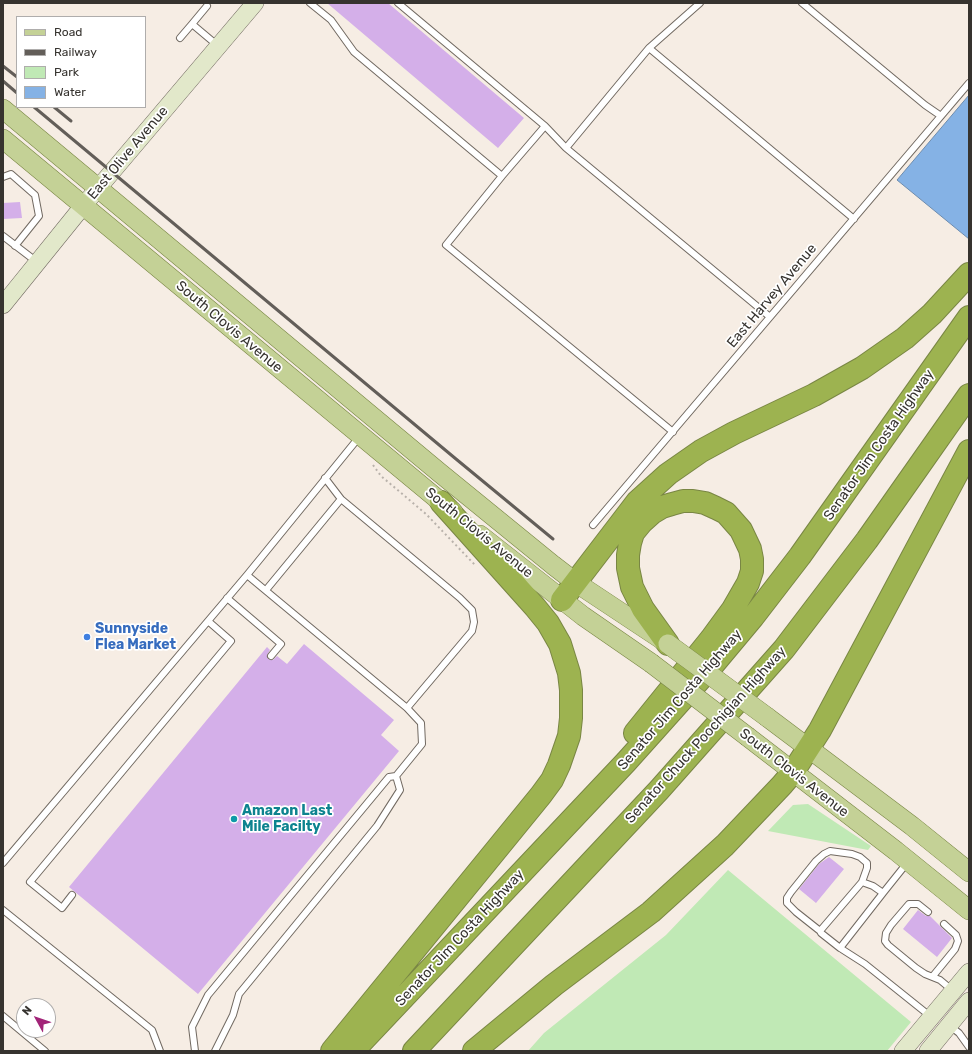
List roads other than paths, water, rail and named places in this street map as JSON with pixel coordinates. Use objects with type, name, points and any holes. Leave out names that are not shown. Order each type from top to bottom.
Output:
[{"type":"highway","points":[[562,600],[637,502],[668,474],[701,451],[734,433],[837,383],[874,360],[905,338],[932,314],[969,274]]},
{"type":"highway","name":"Senator Jim Costa Highway","points":[[353,1051],[669,715],[753,617],[835,508],[969,317]]},
{"type":"highway","name":"Senator Chuck Poochigian Highway","points":[[414,1051],[659,790],[784,649],[867,540],[969,395]]},
{"type":"highway","points":[[474,1051],[554,985],[651,912],[725,845],[793,772],[809,748],[969,451]]},
{"type":"highway","points":[[503,892],[711,639],[742,595],[748,583],[752,572],[752,559],[750,549],[741,530],[726,513],[705,504],[693,501],[683,501],[657,510],[642,522],[633,533],[630,543],[628,568],[632,587],[643,609],[668,644]]},
{"type":"highway","points":[[332,1051],[541,795],[552,780],[559,765],[568,736],[571,718],[571,690],[569,673],[557,639],[548,623],[535,607],[441,502]]},
{"type":"main road","name":"East Olive Avenue","points":[[3,305],[98,188],[255,3]]},
{"type":"main road","name":"South Clovis Avenue","points":[[3,109],[496,520],[575,582],[668,644],[809,748],[912,826],[969,872]]},
{"type":"main road","name":"South Clovis Avenue","points":[[3,139],[360,436],[562,600],[652,663],[909,861],[969,910]]},
{"type":"main road","points":[[360,436],[369,433],[376,434],[452,495],[496,520]]},
{"type":"main road","points":[[903,1051],[969,972]]},
{"type":"main road","points":[[928,1051],[969,1001]]},
{"type":"lane","points":[[310,3],[331,20],[354,52],[502,176]]},
{"type":"lane","points":[[398,3],[545,126],[566,148],[770,317]]},
{"type":"lane","points":[[566,148],[649,48],[700,3]]},
{"type":"lane","points":[[802,3],[925,105],[941,116]]},
{"type":"lane","points":[[180,38],[207,6]]},
{"type":"lane","points":[[192,24],[218,46]]},
{"type":"lane","points":[[649,48],[854,219]]},
{"type":"lane","name":"East Harvey Avenue","points":[[593,525],[969,83]]},
{"type":"lane","points":[[545,126],[446,245],[673,432]]},
{"type":"lane","points":[[3,177],[11,174],[36,195],[39,216],[15,246]]},
{"type":"lane","points":[[3,236],[37,262]]},
{"type":"lane","points":[[3,863],[247,575],[360,436]]},
{"type":"lane","points":[[325,478],[341,499],[460,598],[472,610],[474,622],[472,631],[407,708]]},
{"type":"lane","points":[[266,590],[341,499]]},
{"type":"lane","points":[[195,1051],[192,1027],[208,995],[389,777],[396,776],[422,744],[421,723],[407,708],[247,575]]},
{"type":"lane","points":[[227,598],[281,644],[271,656]]},
{"type":"lane","points":[[72,895],[62,908],[30,882],[232,641],[208,621]]},
{"type":"lane","points":[[215,1051],[233,1015],[239,994],[377,826],[400,790],[396,776]]},
{"type":"lane","points":[[820,931],[862,882],[867,868],[866,862],[860,857],[852,854],[830,851],[824,854],[816,861],[791,892],[787,898],[787,902],[796,912],[821,933],[840,948],[865,964],[931,1017]]},
{"type":"lane","points":[[840,948],[909,861]]},
{"type":"lane","points":[[862,882],[873,886],[883,893]]},
{"type":"lane","points":[[928,912],[918,904],[910,904],[891,925],[886,933],[885,941],[916,968],[925,974],[940,980],[953,991]]},
{"type":"lane","points":[[3,910],[152,1030],[160,1051]]},
{"type":"lane","points":[[933,976],[955,949],[958,941],[956,935],[944,924]]},
{"type":"lane","points":[[3,1016],[45,1051]]},
{"type":"lane","points":[[949,1025],[959,1034],[969,1047]]},
{"type":"water","points":[[969,95],[969,239],[897,180]]},
{"type":"railway","points":[[3,66],[16,76]]},
{"type":"railway","points":[[3,81],[16,92]]},
{"type":"railway","points":[[35,108],[553,539]]},
{"type":"railway","points":[[55,108],[71,121]]},
{"type":"place","name":"Sunnyside Flea Market","points":[[87,637]]},
{"type":"place","name":"Amazon Last Mile Facilty","points":[[234,819]]}]
